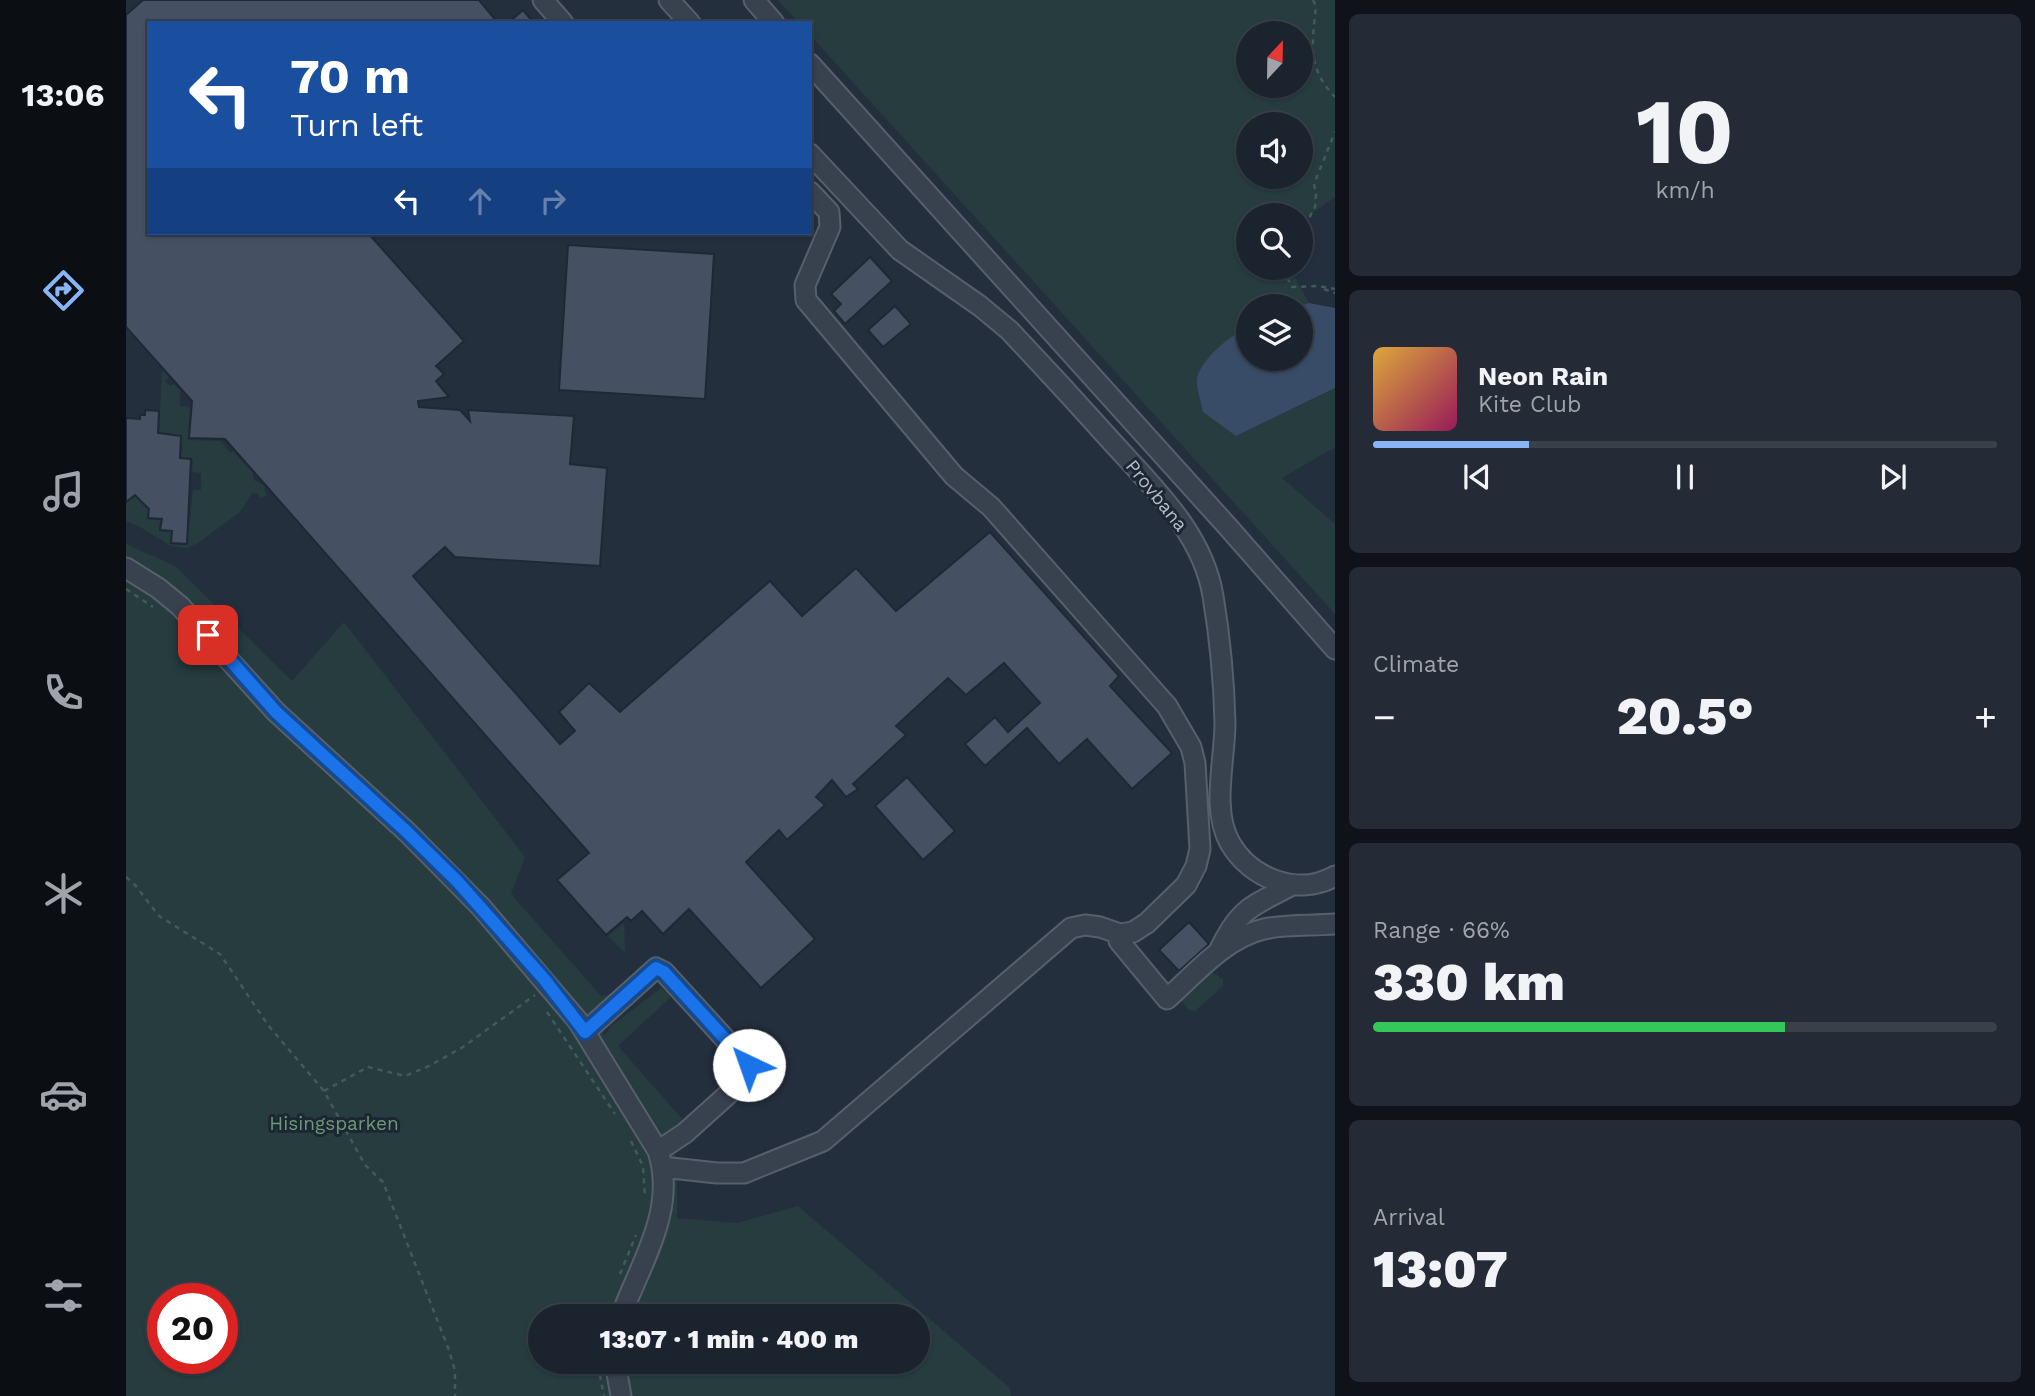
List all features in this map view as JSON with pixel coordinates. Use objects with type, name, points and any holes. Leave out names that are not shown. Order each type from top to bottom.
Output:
[{"type":"street","points":[[543,0],[561,21]]},
{"type":"street","points":[[669,0],[688,21]]},
{"type":"street","points":[[754,0],[772,21]]},
{"type":"street","name":"Provbana","points":[[812,66],[1335,649]]},
{"type":"street","name":"Provbana","points":[[812,156],[900,250],[980,306],[1009,330],[1154,488],[1189,534],[1209,577],[1217,628],[1225,723],[1220,809],[1222,823],[1232,847],[1245,862],[1270,879],[1292,885]]},
{"type":"street","points":[[660,1159],[717,1173],[744,1173],[762,1168],[826,1139],[1071,928],[1085,925],[1120,934],[1133,932],[1147,923],[1186,885],[1196,866],[1200,849],[1195,763],[1191,747],[1167,706],[991,507],[954,476],[806,300],[805,285],[830,227],[829,212],[812,194]]},
{"type":"street","points":[[126,568],[180,606],[276,712],[431,856],[521,953],[585,1032],[660,1159],[663,1196],[660,1219],[626,1304]]},
{"type":"street","points":[[1219,952],[1229,930],[1241,914],[1292,885],[1314,884],[1335,876]]},
{"type":"street","points":[[1120,934],[1119,941],[1167,999],[1219,952],[1246,936],[1265,929],[1335,924]]},
{"type":"street","points":[[585,1032],[656,968],[664,972],[749,1065],[745,1079],[660,1159]]},
{"type":"street","points":[[617,1374],[621,1396]]},
{"type":"path","points":[[1313,0],[1316,6],[1313,60],[1321,82],[1335,97]]},
{"type":"path","points":[[1313,211],[1316,194],[1314,184],[1335,132]]},
{"type":"path","points":[[1288,280],[1292,287],[1318,286],[1335,291]]},
{"type":"path","points":[[126,589],[159,611]]},
{"type":"path","points":[[126,877],[159,916],[220,954],[268,1025],[324,1091],[365,1165],[383,1182],[449,1350],[455,1371],[455,1396]]},
{"type":"path","points":[[324,1091],[368,1067],[405,1076],[429,1066],[463,1047],[535,995]]},
{"type":"path","points":[[543,1006],[617,1117]]},
{"type":"path","points":[[627,1133],[643,1166],[645,1199]]},
{"type":"path","points":[[616,1283],[638,1227]]},
{"type":"path","points":[[600,1374],[604,1396]]},
{"type":"green space","points":[[778,0],[1335,0],[1335,197],[1313,213],[1313,203],[1236,203],[1236,280],[1297,280],[1304,294],[1236,294],[1236,436],[1335,388],[1335,447],[1282,478],[1335,524],[1335,614],[812,37],[812,21],[797,21]]},
{"type":"green space","points":[[162,370],[169,377],[165,381],[180,390],[180,406],[190,407],[188,440],[221,441],[230,453],[233,451],[253,473],[254,480],[266,487],[264,489],[267,495],[260,498],[257,493],[252,493],[240,512],[187,548],[171,546],[126,521],[126,503],[135,496],[148,509],[148,519],[160,520],[159,531],[171,532],[170,544],[187,545],[193,490],[201,490],[201,473],[192,472],[193,459],[181,458],[182,447],[172,445],[172,434],[159,432]]},
{"type":"green space","name":"Hisingsparken","points":[[126,544],[175,566],[292,681],[344,622],[525,857],[511,894],[602,997],[611,993],[612,998],[598,1013],[604,1036],[610,1027],[661,988],[671,997],[618,1046],[684,1121],[732,1078],[726,1071],[731,1068],[734,1078],[669,1137],[677,1159],[677,1218],[737,1223],[798,1206],[912,1304],[528,1304],[528,1374],[930,1374],[930,1319],[1010,1388],[1011,1396],[126,1396]]},
{"type":"green space","points":[[624,923],[625,953],[608,936]]},
{"type":"green space","points":[[1210,971],[1223,979],[1223,986],[1195,1011],[1188,1010],[1182,996]]},
{"type":"water","points":[[1313,304],[1335,308],[1335,388],[1236,436],[1203,412],[1198,391],[1199,372],[1210,356],[1236,334],[1236,371],[1313,371]]},
{"type":"building","points":[[143,0],[479,0],[496,21],[147,21],[147,235],[370,235],[464,341],[436,366],[444,374],[436,381],[449,397],[418,401],[419,407],[460,410],[470,421],[468,410],[574,416],[570,464],[607,468],[600,566],[455,557],[445,547],[413,576],[560,744],[575,731],[559,712],[589,683],[620,712],[770,581],[802,616],[856,568],[896,611],[990,532],[1119,676],[1110,686],[1172,753],[1132,789],[1087,739],[1059,764],[1027,728],[985,766],[965,744],[995,717],[1008,732],[1040,703],[1004,663],[966,695],[948,678],[896,726],[906,735],[853,784],[858,789],[846,797],[832,780],[816,797],[825,805],[787,840],[779,830],[746,862],[815,939],[761,988],[689,909],[663,934],[642,911],[631,921],[627,917],[606,935],[557,880],[589,853],[225,439],[189,438],[192,401],[126,327],[126,15]]},
{"type":"building","points":[[523,10],[532,21],[510,21]]},
{"type":"building","points":[[568,245],[714,254],[705,399],[559,390]]},
{"type":"building","points":[[870,257],[892,281],[845,324],[834,311],[841,304],[831,294]]},
{"type":"building","points":[[895,306],[911,324],[883,347],[868,330]]},
{"type":"building","points":[[145,410],[159,411],[158,433],[181,436],[180,458],[191,459],[187,544],[171,543],[172,531],[160,530],[162,519],[148,518],[149,509],[135,495],[126,502],[126,418],[140,419],[140,415],[145,415]]},
{"type":"building","points":[[907,777],[955,831],[923,860],[875,806]]},
{"type":"building","points":[[1189,922],[1209,944],[1179,971],[1159,950]]},
{"type":"route","points":[[208,635],[276,712],[457,881],[544,979],[585,1032],[656,968],[664,972],[749,1065]]}]
